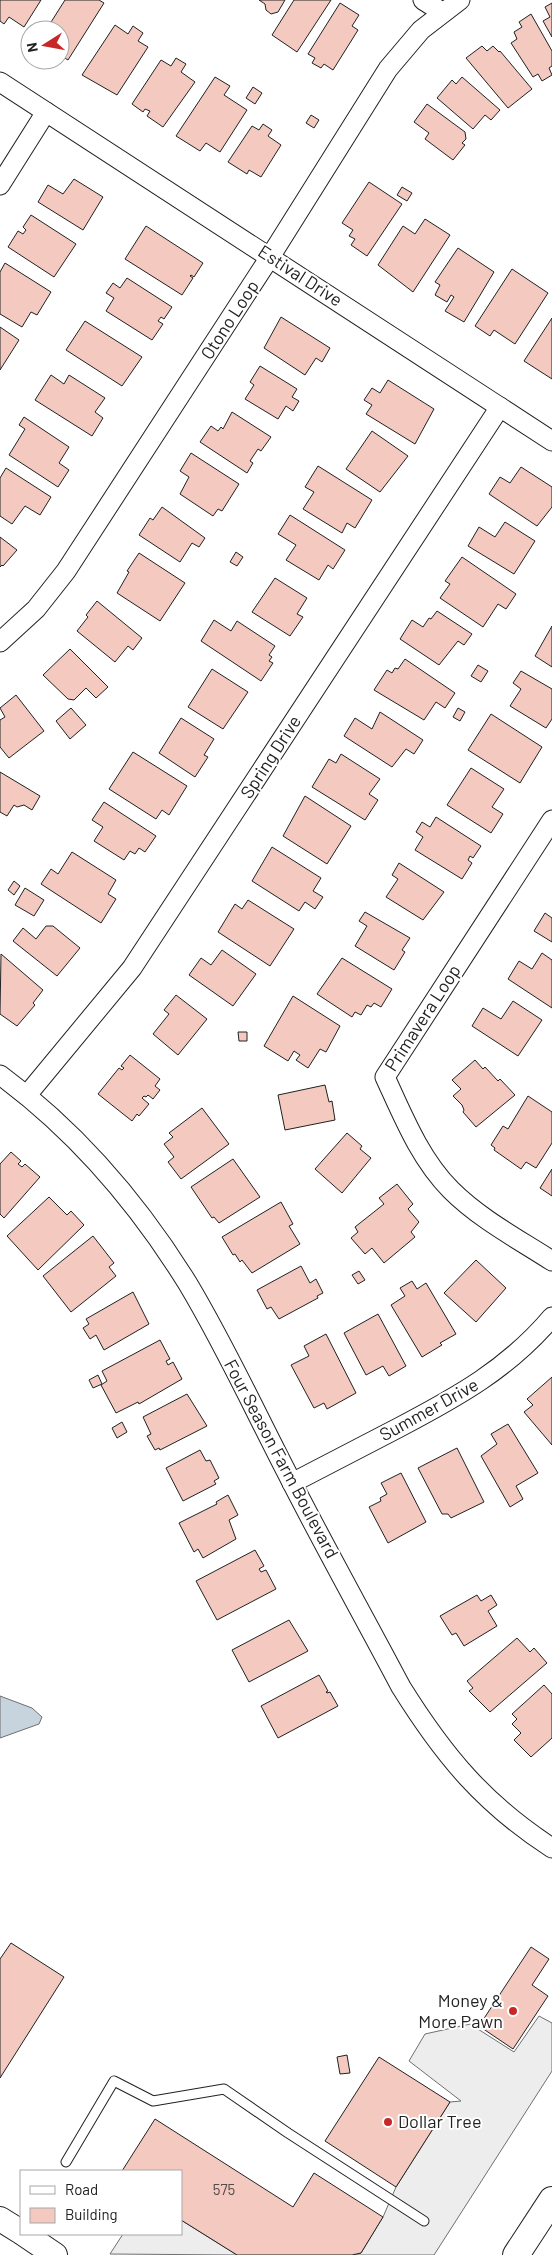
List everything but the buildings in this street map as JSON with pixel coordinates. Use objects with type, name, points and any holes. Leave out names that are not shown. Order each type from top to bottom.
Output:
[{"type":"main road","points":[[516,2255],[552,2200]]},
{"type":"street","points":[[424,0],[442,12]]},
{"type":"street","name":"Otono Loop","points":[[0,642],[36,609],[56,584],[270,257],[388,69],[421,30],[460,0]]},
{"type":"street","name":"Estival Drive","points":[[0,82],[552,441]]},
{"type":"street","points":[[0,185],[46,112]]},
{"type":"street","name":"Spring Drive","points":[[27,1095],[132,968],[500,407]]},
{"type":"street","name":"Primavera Loop","points":[[552,820],[385,1078],[414,1138],[432,1167],[451,1190],[497,1226],[552,1261]]},
{"type":"street","name":"Four Season Farm Boulevard","points":[[0,1075],[27,1095],[100,1166],[133,1205],[164,1248],[210,1324],[401,1687],[421,1718],[449,1757],[475,1787],[519,1825],[552,1848]]},
{"type":"street","name":"Summer Drive","points":[[292,1483],[464,1392],[495,1372],[519,1353],[552,1317]]},
{"type":"street","points":[[0,2219],[20,2232]]},
{"type":"street","points":[[25,2235],[55,2255]]},
{"type":"lane","points":[[66,2162],[114,2081],[153,2101],[224,2089],[424,2221]]},
{"type":"shaded area","points":[[0,1696],[32,1708],[42,1717],[39,1724],[0,1738]]},
{"type":"shaded area","points":[[539,2016],[552,2023],[552,2071],[434,2255],[352,2255],[361,2253],[383,2217],[396,2187],[450,2102],[461,2101],[409,2061],[425,2034],[470,2024],[514,2052]]},
{"type":"shaded area","points":[[182,2221],[237,2255],[110,2254],[122,2235],[182,2235]]},
{"type":"place","name":"Money & More Pawn","points":[[513,2011]]},
{"type":"place","name":"Dollar Tree","points":[[388,2122]]}]
